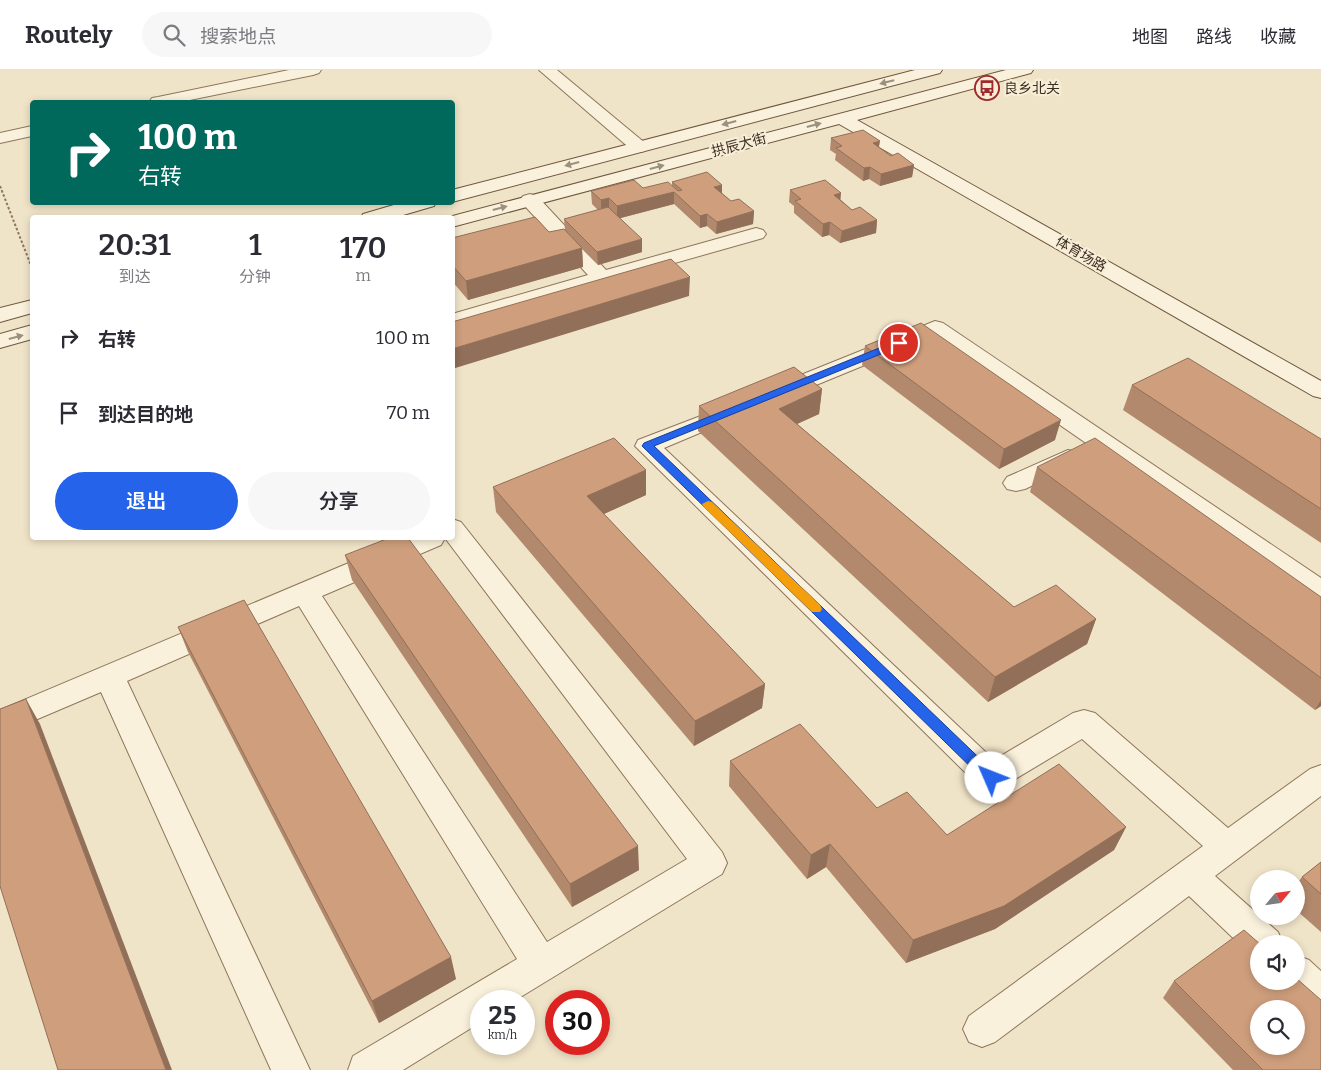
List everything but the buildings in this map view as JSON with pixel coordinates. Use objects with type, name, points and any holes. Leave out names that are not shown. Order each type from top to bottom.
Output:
[{"type":"street","points":[[168,100],[313,70]]},
{"type":"street","points":[[547,70],[639,147]]},
{"type":"street","name":"拱辰大街","points":[[455,195],[934,70]]},
{"type":"street","name":"拱辰大街","points":[[455,220],[1025,70]]},
{"type":"street","name":"体育场路","points":[[841,118],[1321,391]]},
{"type":"street","points":[[0,138],[30,131]]},
{"type":"street","points":[[530,200],[602,278]]},
{"type":"street","points":[[381,215],[416,205]]},
{"type":"street","points":[[455,320],[756,234]]},
{"type":"street","points":[[0,315],[30,307]]},
{"type":"street","points":[[1228,847],[1084,722],[991,778],[647,446],[935,328],[1321,592]]},
{"type":"street","points":[[0,341],[30,333]]},
{"type":"street","points":[[1016,483],[1101,442]]},
{"type":"street","points":[[367,1070],[710,863],[455,531]]},
{"type":"street","points":[[0,723],[427,540]]},
{"type":"street","points":[[305,592],[540,965]]},
{"type":"street","points":[[110,676],[291,1070]]},
{"type":"street","points":[[982,1029],[1321,778]]},
{"type":"street","points":[[1190,875],[1255,935]]},
{"type":"street","points":[[1305,980],[1321,995]]},
{"type":"path","points":[[0,186],[30,263]]},
{"type":"slow traffic","points":[[708,504],[816,609]]},
{"type":"place","name":"良乡北关","points":[[987,88]]},
{"type":"route","points":[[899,343],[647,446],[991,778]]}]
